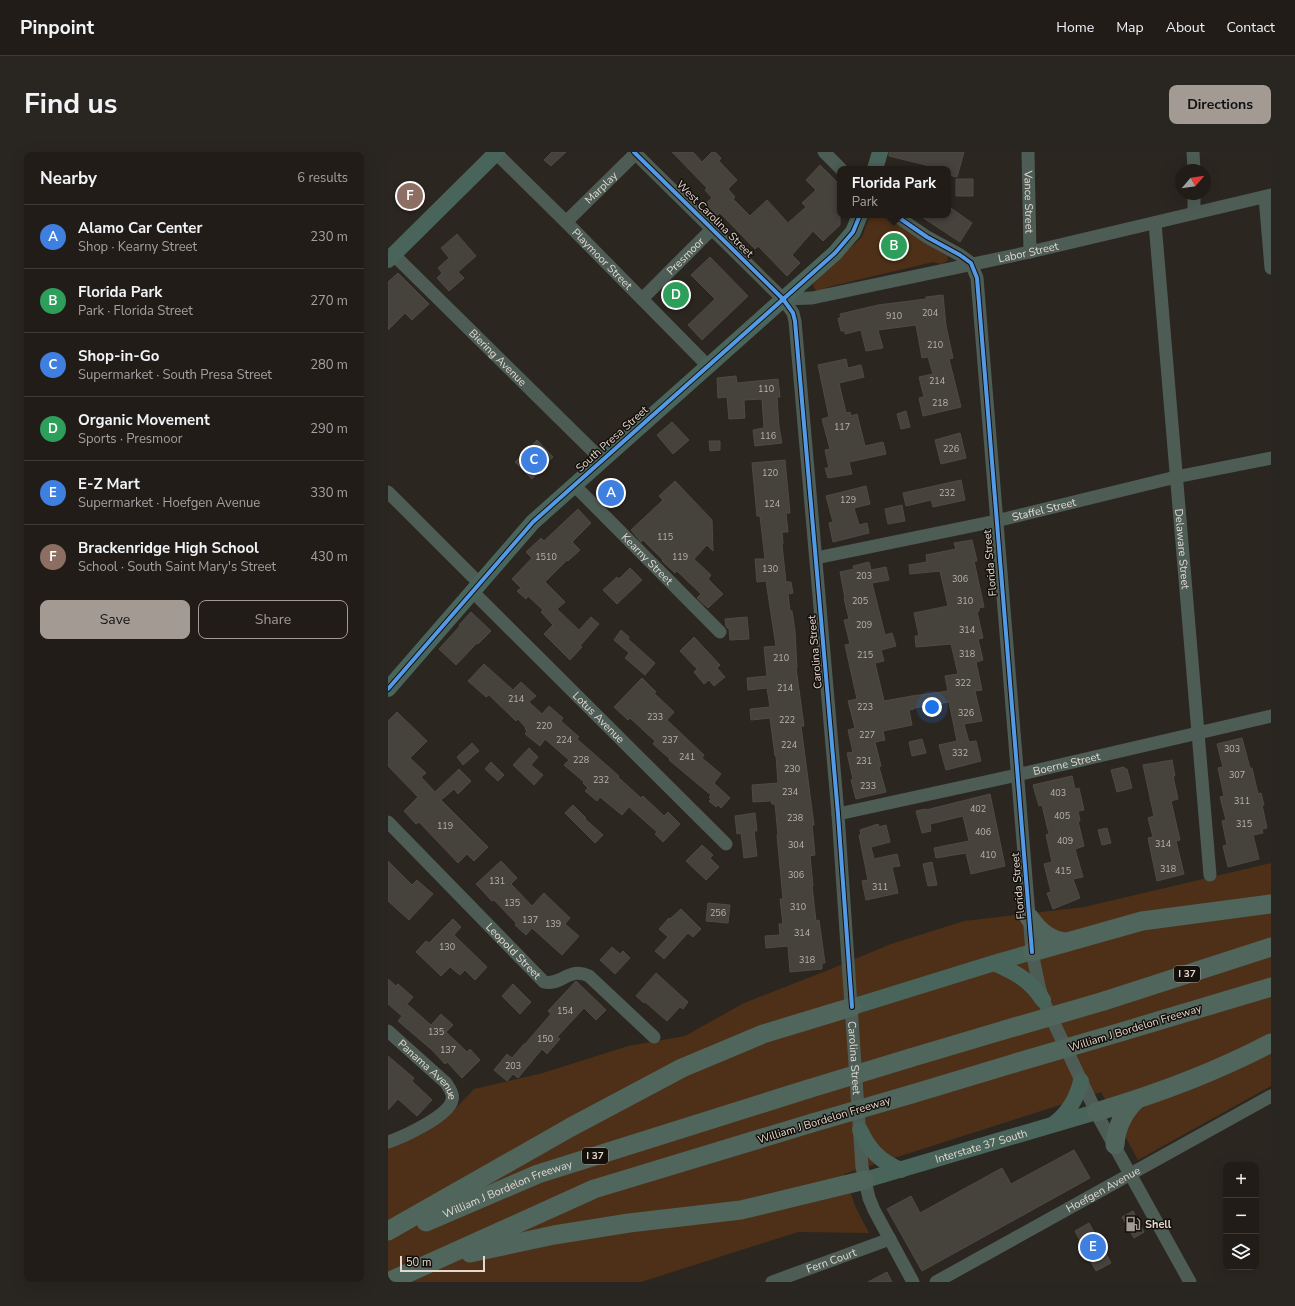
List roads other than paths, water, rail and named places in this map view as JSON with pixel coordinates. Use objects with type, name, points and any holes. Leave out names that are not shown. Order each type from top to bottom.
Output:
[{"type":"highway","points":[[1032,952],[1142,921],[1271,904]]},
{"type":"highway","points":[[1029,917],[1034,925],[1048,937],[1061,942],[1067,942]]},
{"type":"highway","name":"William J Bordelon Freeway","points":[[388,1238],[538,1174],[808,1089],[1104,1001],[1271,947]]},
{"type":"highway","name":"William J Bordelon Freeway","points":[[388,1282],[594,1189],[1271,987]]},
{"type":"highway","points":[[388,1231],[571,1127],[682,1068],[763,1034],[852,1007]]},
{"type":"highway","points":[[1096,1112],[1136,1100],[1201,1076],[1240,1059],[1271,1043]]},
{"type":"highway","points":[[1114,1145],[1120,1121],[1136,1100]]},
{"type":"highway","points":[[436,1261],[554,1235],[629,1223],[741,1210],[865,1180]]},
{"type":"main road","points":[[391,258],[496,152]]},
{"type":"main road","points":[[876,166],[880,152]]},
{"type":"main road","name":"South Presa Street","points":[[388,689],[533,522],[835,253],[853,232],[859,218]]},
{"type":"main road","points":[[852,1007],[994,962],[1032,952]]},
{"type":"main road","points":[[994,962],[1022,977],[1043,1000]]},
{"type":"main road","points":[[1054,1124],[1070,1108],[1079,1091],[1081,1081]]},
{"type":"main road","name":"Interstate 37 South","points":[[865,1180],[1096,1112]]},
{"type":"main road","points":[[860,1130],[868,1145],[879,1158],[902,1170]]},
{"type":"street","name":"Playmoor Street","points":[[496,152],[708,366]]},
{"type":"street","points":[[824,152],[838,166]]},
{"type":"street","name":"Vance Street","points":[[1028,152],[1030,252]]},
{"type":"street","points":[[1193,152],[1194,164]]},
{"type":"street","name":"Marplay","points":[[566,222],[635,153]]},
{"type":"street","name":"West Carolina Street","points":[[635,153],[783,300]]},
{"type":"street","points":[[1268,196],[1271,268]]},
{"type":"street","name":"Labor Street","points":[[783,300],[812,298],[971,263],[1030,252],[1268,196]]},
{"type":"street","points":[[1194,200],[1194,213]]},
{"type":"street","points":[[899,218],[927,237],[950,248],[971,263]]},
{"type":"street","name":"Delaware Street","points":[[1155,223],[1210,875]]},
{"type":"street","name":"Presmoor","points":[[642,299],[712,229]]},
{"type":"street","name":"Biering Avenue","points":[[391,258],[602,460]]},
{"type":"street","name":"Florida Street","points":[[971,263],[977,278],[1032,952],[1038,986],[1043,1000],[1096,1112],[1190,1282]]},
{"type":"street","name":"Carolina Street","points":[[783,300],[793,313],[796,321],[838,814],[862,1167],[874,1210],[913,1282]]},
{"type":"street","name":"Staffel Street","points":[[816,558],[996,521],[1176,477],[1271,458]]},
{"type":"street","name":"Kearny Street","points":[[574,485],[720,632]]},
{"type":"street","name":"Lotus Avenue","points":[[388,492],[476,587],[726,844]]},
{"type":"street","name":"Boerne Street","points":[[838,814],[1017,775],[1271,716]]},
{"type":"street","name":"Leopold Street","points":[[388,822],[544,982],[550,983],[574,973],[583,973],[589,976],[654,1037]]},
{"type":"street","name":"Panama Avenue","points":[[388,1031],[446,1084],[450,1089],[452,1096],[452,1101],[441,1114],[428,1123],[388,1142]]},
{"type":"street","name":"Hoefgen Avenue","points":[[936,1282],[1271,1096]]},
{"type":"street","name":"Fern Court","points":[[772,1282],[890,1239]]},
{"type":"place","name":"Brackenridge High School","points":[[410,196]]},
{"type":"place","name":"Florida Park","points":[[894,246]]},
{"type":"place","name":"Organic Movement","points":[[676,295]]},
{"type":"place","name":"Shop-in-Go","points":[[534,460]]},
{"type":"place","name":"Alamo Car Center","points":[[611,493]]},
{"type":"place","name":"Shell","points":[[1133,1224]]},
{"type":"place","name":"E-Z Mart","points":[[1093,1247]]}]
